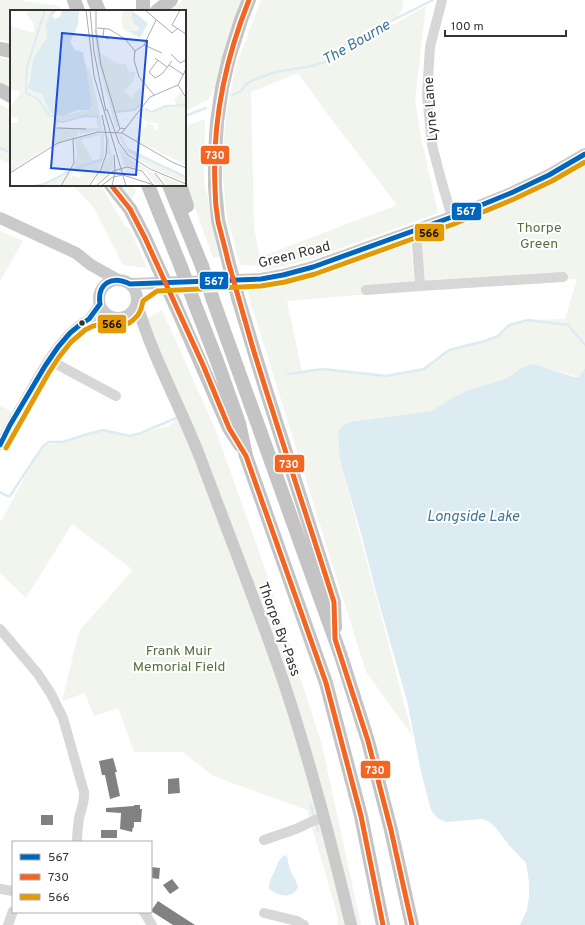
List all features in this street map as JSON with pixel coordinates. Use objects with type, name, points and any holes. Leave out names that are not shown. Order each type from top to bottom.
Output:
[{"type":"highway","points":[[74,0],[78,10]]},
{"type":"highway","points":[[94,0],[98,10]]},
{"type":"highway","points":[[158,10],[170,0]]},
{"type":"highway","points":[[249,0],[229,58],[222,88],[217,122],[215,186],[218,220],[238,298],[265,387],[334,602],[335,639]]},
{"type":"highway","points":[[0,49],[10,51]]},
{"type":"highway","points":[[0,90],[10,95]]},
{"type":"highway","points":[[112,186],[130,209],[145,238],[229,428],[246,456]]},
{"type":"highway","points":[[148,186],[217,360],[239,423],[246,456],[326,683],[361,816],[383,925]]},
{"type":"highway","points":[[169,186],[202,266],[335,639],[368,741],[391,830],[412,925]]},
{"type":"highway","points":[[180,186],[197,237],[202,266]]},
{"type":"main road","name":"Green Road","points":[[130,284],[261,279],[313,267],[452,217],[511,193],[549,175],[585,154]]},
{"type":"main road","points":[[0,218],[76,253],[91,266],[118,280]]},
{"type":"main road","points":[[91,266],[101,291]]},
{"type":"main road","points":[[137,300],[135,290],[130,284],[124,280],[118,280],[109,282],[103,287],[100,293],[99,301],[101,308],[106,314],[113,317],[124,317],[133,311],[137,300],[154,284]]},
{"type":"main road","name":"Thorpe By-Pass","points":[[137,300],[153,352]]},
{"type":"main road","name":"Thorpe By-Pass","points":[[124,317],[132,322],[142,334],[153,352],[196,446],[253,599],[300,734],[336,861],[351,925]]},
{"type":"street","name":"Lyne Lane","points":[[442,1],[430,47],[427,95],[432,145],[452,217]]},
{"type":"street","points":[[413,231],[418,244],[420,286]]},
{"type":"street","points":[[366,290],[563,277]]},
{"type":"street","points":[[0,445],[10,425],[58,347],[70,333],[89,319],[100,304]]},
{"type":"street","points":[[89,319],[110,316]]},
{"type":"street","points":[[49,360],[116,396]]},
{"type":"street","points":[[0,629],[38,674],[51,694],[63,718],[84,792],[79,817],[77,841]]},
{"type":"street","points":[[264,840],[296,830],[315,820],[324,818]]},
{"type":"street","points":[[0,889],[12,891]]},
{"type":"street","points":[[8,925],[12,913]]},
{"type":"street","points":[[145,913],[152,925]]},
{"type":"street","points":[[264,913],[298,921],[304,925]]},
{"type":"green space","points":[[0,0],[18,0],[59,6],[61,10],[10,10],[10,42],[0,39]]},
{"type":"green space","points":[[183,0],[243,0],[223,53],[215,87],[208,100],[186,111],[186,10],[170,10]]},
{"type":"green space","points":[[261,0],[403,0],[402,11],[384,30],[426,6],[415,100],[421,137],[438,213],[314,258],[265,271],[262,266],[240,265],[226,212],[222,166],[226,115],[235,69]],"holes":[[[298,73],[397,205],[260,257],[254,229],[251,92]]]},
{"type":"green space","points":[[0,58],[10,60],[10,88],[0,83]]},
{"type":"green space","points":[[0,104],[10,110],[10,164],[0,159]]},
{"type":"green space","points":[[205,119],[204,180],[221,257],[213,258],[186,183],[186,126]]},
{"type":"green space","name":"Thorpe Green","points":[[585,161],[585,368],[579,377],[532,364],[505,379],[468,390],[432,411],[338,432],[341,464],[413,737],[366,672],[247,290],[283,284],[403,243],[411,246],[415,290],[287,301],[302,372],[323,369],[386,376],[423,369],[449,350],[485,341],[498,335],[509,325],[528,320],[565,319],[577,279],[420,286],[420,235],[459,225]]},
{"type":"green space","points":[[73,186],[102,186],[125,226],[130,229],[147,268],[123,265],[94,208]]},
{"type":"green space","points":[[121,186],[134,186],[136,191],[131,200]]},
{"type":"green space","points":[[0,231],[23,241],[0,281]]},
{"type":"green space","name":"Frank Muir Memorial Field","points":[[162,310],[216,431],[266,572],[322,745],[361,925],[338,925],[337,914],[307,810],[213,776],[183,752],[134,752],[118,708],[94,716],[85,693],[62,701],[79,631],[133,570],[72,524],[26,598],[0,573],[0,522],[43,446],[63,442],[103,430],[130,436],[169,426],[185,411],[146,319]]},
{"type":"green space","points":[[0,405],[12,412],[0,433]]},
{"type":"water","name":"Longside Lake","points":[[532,364],[574,377],[579,377],[585,368],[585,925],[520,925],[527,910],[529,896],[529,882],[526,863],[496,828],[488,821],[482,819],[446,822],[437,818],[431,810],[421,772],[407,701],[339,453],[338,432],[343,426],[350,422],[432,411],[468,390],[505,379],[522,368]]},
{"type":"water","points":[[286,855],[290,870],[298,887],[292,894],[285,896],[269,889],[269,886],[270,880],[279,861]]},
{"type":"building","points":[[113,758],[117,772],[115,772],[120,796],[110,799],[105,775],[102,775],[99,761]]},
{"type":"building","points":[[179,778],[180,793],[168,794],[168,779]]},
{"type":"building","points":[[140,805],[140,809],[142,809],[141,822],[134,822],[132,832],[120,829],[121,813],[106,812],[106,808]]},
{"type":"building","points":[[41,815],[53,815],[53,825],[41,825]]},
{"type":"building","points":[[101,830],[117,830],[117,838],[101,838]]},
{"type":"building","points":[[152,867],[160,868],[159,879],[152,878]]},
{"type":"building","points":[[172,879],[179,888],[170,894],[163,885]]},
{"type":"building","points":[[158,901],[195,925],[173,925],[152,912]]},
{"type":"waterway","name":"The Bourne","points":[[233,95],[241,91],[246,84],[253,80],[276,72],[312,66],[325,62],[346,44],[433,0]]},
{"type":"waterway","name":"The Bourne","points":[[186,116],[206,108]]},
{"type":"waterway","name":"The Bourne","points":[[0,148],[10,153]]},
{"type":"waterway","points":[[288,374],[323,369],[386,376],[424,369],[449,350],[485,341],[498,336],[509,325],[528,320],[568,325],[585,345]]},
{"type":"waterway","points":[[0,492],[10,496],[43,446],[49,442],[63,442],[103,430],[130,436],[141,433],[176,418]]},
{"type":"waterway","points":[[311,805],[314,818]]},
{"type":"waterway","points":[[316,822],[318,831]]},
{"type":"transit line","name":"730","points":[[249,0],[233,45],[218,115],[215,163],[215,200],[218,221],[252,345],[334,602],[335,639],[368,741],[391,830],[412,925]]},
{"type":"transit line","name":"567","points":[[100,304],[103,286],[117,280],[130,284],[261,279],[313,267],[452,217],[511,193],[549,175],[585,154]]},
{"type":"transit line","name":"566","points":[[6,448],[48,374],[71,342],[85,330],[93,326],[109,323],[115,325],[129,323],[138,315],[143,301],[157,291],[261,286],[285,282],[315,274],[454,224],[514,199],[552,181],[585,162]]},
{"type":"transit line","name":"730","points":[[112,186],[130,209],[145,238],[203,365],[229,428],[246,456],[326,683],[361,816],[383,925]]},
{"type":"transit line","name":"567","points":[[0,445],[10,425],[58,347],[70,333],[89,319],[100,304]]}]
